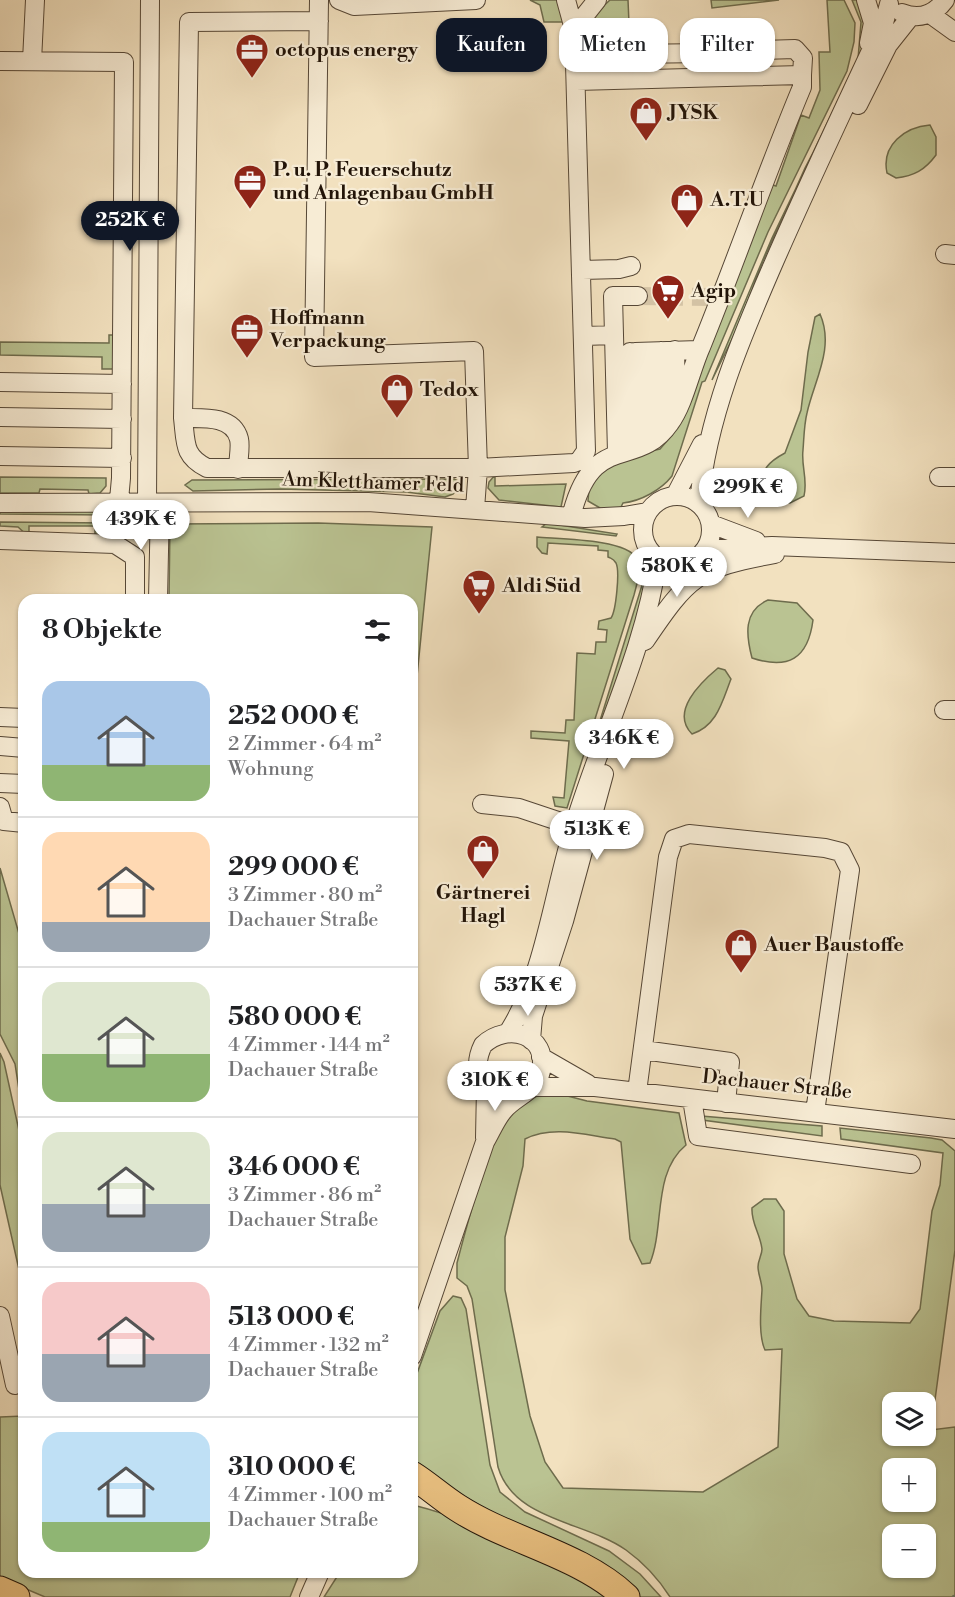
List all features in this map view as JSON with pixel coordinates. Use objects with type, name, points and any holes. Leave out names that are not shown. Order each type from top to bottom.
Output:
[{"type":"highway","points":[[418,1479],[458,1508],[548,1550],[603,1580],[626,1597]]},
{"type":"highway","points":[[418,1499],[458,1508]]},
{"type":"highway","points":[[0,1590],[16,1597]]},
{"type":"street","points":[[32,61],[35,0]]},
{"type":"street","points":[[150,0],[154,503],[158,594]]},
{"type":"street","points":[[319,0],[314,357],[474,351],[478,468],[475,508]]},
{"type":"street","points":[[339,0],[354,6],[476,0]]},
{"type":"street","points":[[566,0],[571,18]]},
{"type":"street","points":[[576,18],[580,0]]},
{"type":"street","points":[[583,18],[597,0]]},
{"type":"street","points":[[675,496],[711,428],[752,313],[862,66],[872,34],[872,13],[866,0]]},
{"type":"street","points":[[827,144],[884,23],[888,2],[911,16],[930,14],[945,0]]},
{"type":"street","points":[[951,0],[955,8]]},
{"type":"street","points":[[930,14],[955,32]]},
{"type":"street","points":[[827,144],[856,110],[888,45],[899,28],[911,16]]},
{"type":"street","points":[[319,21],[189,22],[183,418],[186,446],[193,460],[207,468],[478,468],[568,464],[588,462],[654,441],[671,422],[699,350],[715,298],[734,263],[764,178],[802,87],[802,58],[795,49],[736,51],[730,55],[716,77]]},
{"type":"street","points":[[668,53],[708,52],[714,57],[716,77]]},
{"type":"street","points":[[0,61],[124,62],[122,458],[115,544]]},
{"type":"street","points":[[576,72],[588,462],[580,485],[578,518]]},
{"type":"street","points":[[576,81],[802,75]]},
{"type":"street","points":[[582,270],[619,269],[631,266]]},
{"type":"street","points":[[638,296],[614,296],[640,349],[676,410]]},
{"type":"street","points":[[584,336],[640,349],[699,350]]},
{"type":"street","points":[[640,349],[663,432]]},
{"type":"street","points":[[632,448],[640,349]]},
{"type":"street","points":[[632,448],[640,349]]},
{"type":"street","points":[[0,382],[122,384]]},
{"type":"street","points":[[0,417],[122,419]]},
{"type":"street","points":[[183,418],[214,418],[230,425],[239,438],[238,469]]},
{"type":"street","points":[[699,503],[711,428]]},
{"type":"street","points":[[0,456],[122,458]]},
{"type":"street","points":[[675,496],[688,497],[699,503],[711,524],[710,539],[706,549],[693,560],[677,564],[658,558],[649,549],[643,537],[647,512],[659,501],[675,496]]},
{"type":"street","name":"Am Kletthamer Feld","points":[[0,503],[368,502],[475,508],[578,518],[624,516],[647,512]]},
{"type":"street","name":"Am Kletthamer Feld","points":[[578,518],[643,537]]},
{"type":"street","points":[[711,524],[772,546]]},
{"type":"street","points":[[0,540],[115,544],[135,557],[135,594]]},
{"type":"street","points":[[706,549],[730,546],[772,546],[803,549],[955,553]]},
{"type":"street","points":[[631,662],[682,590],[698,577],[729,563],[803,549]]},
{"type":"street","points":[[531,1040],[510,1031],[520,1013],[580,828],[610,752],[618,699],[648,614],[658,558]]},
{"type":"street","points":[[648,614],[677,564]]},
{"type":"street","points":[[0,717],[18,718]]},
{"type":"street","points":[[0,746],[18,748]]},
{"type":"street","points":[[0,783],[18,784]]},
{"type":"street","points":[[482,804],[519,808],[580,828]]},
{"type":"street","points":[[0,807],[4,821],[18,822]]},
{"type":"street","points":[[533,1087],[541,1073],[541,1057],[531,1040],[533,1016],[564,921],[580,828]]},
{"type":"street","points":[[637,1092],[668,857],[674,839],[689,834],[825,848],[841,852],[850,870],[815,1112]]},
{"type":"street","name":"Dachauer Straße","points":[[485,1142],[486,1087],[477,1070],[479,1052],[489,1039],[510,1031]]},
{"type":"street","points":[[643,1050],[730,1062],[726,1102]]},
{"type":"street","name":"Dachauer Straße","points":[[541,1057],[595,1087]]},
{"type":"street","points":[[486,1087],[496,1094],[517,1096]]},
{"type":"street","name":"Dachauer Straße","points":[[418,1338],[485,1142],[502,1112],[517,1096],[533,1087],[595,1087],[954,1130]]},
{"type":"street","points":[[692,1099],[698,1136],[911,1164]]},
{"type":"street","points":[[0,1316],[15,1385]]},
{"type":"street","points":[[309,1597],[317,1578]]},
{"type":"green space","points":[[530,0],[558,0],[562,18],[559,18],[559,22],[547,22],[547,18],[543,18],[540,5]]},
{"type":"green space","points":[[610,0],[628,0],[629,18],[593,18]]},
{"type":"green space","points":[[711,0],[779,0],[712,8]]},
{"type":"green space","points":[[827,0],[844,0],[855,23],[854,42],[847,71],[768,232],[705,381],[702,382],[672,476],[644,497],[623,503],[620,509],[600,508],[588,501],[589,488],[602,472],[627,456],[660,449],[672,435],[699,377],[770,184],[776,186],[801,115],[809,118],[820,90],[819,52],[830,52]]},
{"type":"green space","points":[[852,0],[857,0],[864,11],[865,42],[858,59],[861,22]]},
{"type":"green space","points":[[857,61],[842,97],[813,152]]},
{"type":"green space","points":[[930,125],[936,137],[936,155],[932,160],[919,171],[908,176],[896,178],[887,173],[888,154],[897,139],[912,129]]},
{"type":"green space","points":[[795,190],[763,261],[738,327],[712,380],[772,238]]},
{"type":"green space","points":[[820,314],[824,327],[824,352],[805,422],[804,496],[790,503],[768,500],[759,490],[762,477],[770,463],[785,453],[801,410],[808,352],[815,317]]},
{"type":"green space","points":[[109,335],[117,335],[118,369],[102,369],[102,357],[0,355],[0,342],[109,343]]},
{"type":"green space","points":[[495,475],[495,486],[566,484],[561,507],[499,500],[488,488],[489,482]]},
{"type":"green space","points":[[0,477],[106,478],[106,486],[100,493],[89,494],[88,490],[40,489],[39,493],[0,493]]},
{"type":"green space","points":[[454,479],[462,483],[453,494],[445,497],[406,492],[280,489],[193,491],[185,485],[192,480]]},
{"type":"green space","points":[[0,509],[104,510],[107,515],[0,514]]},
{"type":"green space","points":[[0,522],[107,523],[104,534],[95,537],[95,526],[29,526],[29,537],[18,527],[0,526]]},
{"type":"green space","points":[[318,523],[432,527],[418,666],[418,594],[169,594],[170,524]]},
{"type":"green space","points":[[547,523],[617,534],[616,536],[542,527]]},
{"type":"green space","points":[[537,537],[591,541],[620,547],[636,558],[639,567],[634,595],[567,808],[555,806],[553,797],[564,798],[569,741],[531,738],[531,731],[565,733],[566,720],[574,720],[577,653],[595,654],[596,642],[606,642],[607,630],[598,629],[599,621],[611,618],[613,614],[618,574],[616,563],[608,557],[608,551],[598,550],[598,546],[548,543],[547,554],[542,553],[537,547]]},
{"type":"green space","points":[[643,582],[646,582],[625,657],[605,715],[599,724]]},
{"type":"green space","points":[[768,600],[797,603],[813,620],[806,644],[801,652],[786,662],[776,663],[752,658],[748,641],[748,624],[754,610]]},
{"type":"green space","points":[[718,668],[725,670],[731,679],[725,696],[713,719],[692,734],[684,717],[686,707],[696,690]]},
{"type":"green space","points":[[0,868],[18,930],[18,1083],[15,1064],[0,1034]]},
{"type":"green space","points":[[0,1053],[18,1126],[18,1265],[0,1185]]},
{"type":"green space","points":[[552,1092],[587,1101],[679,1113],[686,1145],[675,1157],[668,1170],[650,1263],[642,1264],[630,1239],[621,1142],[615,1139],[558,1132],[525,1139],[523,1166],[505,1237],[505,1290],[530,1416],[545,1462],[563,1488],[703,1492],[778,1447],[782,1349],[765,1350],[761,1337],[762,1287],[758,1267],[762,1249],[752,1208],[764,1199],[776,1199],[784,1211],[784,1254],[797,1299],[809,1316],[834,1321],[910,1323],[920,1309],[932,1211],[940,1185],[943,1153],[841,1139],[840,1128],[942,1140],[955,1151],[955,1250],[936,1392],[882,1392],[882,1446],[936,1446],[936,1429],[955,1427],[955,1597],[670,1597],[650,1571],[626,1550],[609,1540],[535,1509],[519,1499],[506,1485],[498,1467],[472,1299],[467,1286],[457,1278],[457,1263],[495,1140],[511,1112],[530,1099]]},
{"type":"green space","points":[[701,1116],[822,1126],[822,1136],[702,1120]]},
{"type":"green space","points":[[453,1296],[461,1298],[466,1309],[490,1465],[500,1492],[525,1512],[609,1551],[640,1574],[661,1597],[640,1597],[418,1470],[418,1371],[440,1311]]},
{"type":"green space","points":[[18,1416],[18,1578],[298,1578],[290,1597],[45,1597],[0,1578],[0,1417]]},
{"type":"green space","points":[[418,1506],[464,1521],[514,1543],[609,1597],[324,1597],[336,1578],[418,1578]]},
{"type":"tunnel","points":[[638,296],[709,297]]},
{"type":"place","name":"octopus energy","points":[[252,79]]},
{"type":"place","name":"JYSK","points":[[646,142]]},
{"type":"place","name":"P. u. P. Feuerschutz und Anlagenbau GmbH","points":[[250,210]]},
{"type":"place","name":"A.T.U","points":[[687,229]]},
{"type":"place","name":"Agip","points":[[668,320]]},
{"type":"place","name":"Hoffmann Verpackung","points":[[247,359]]},
{"type":"place","name":"Tedox","points":[[397,419]]},
{"type":"place","name":"Aldi Süd","points":[[479,615]]},
{"type":"place","name":"Gärtnerei Hagl","points":[[483,880]]},
{"type":"place","name":"Auer Baustoffe","points":[[741,974]]}]
